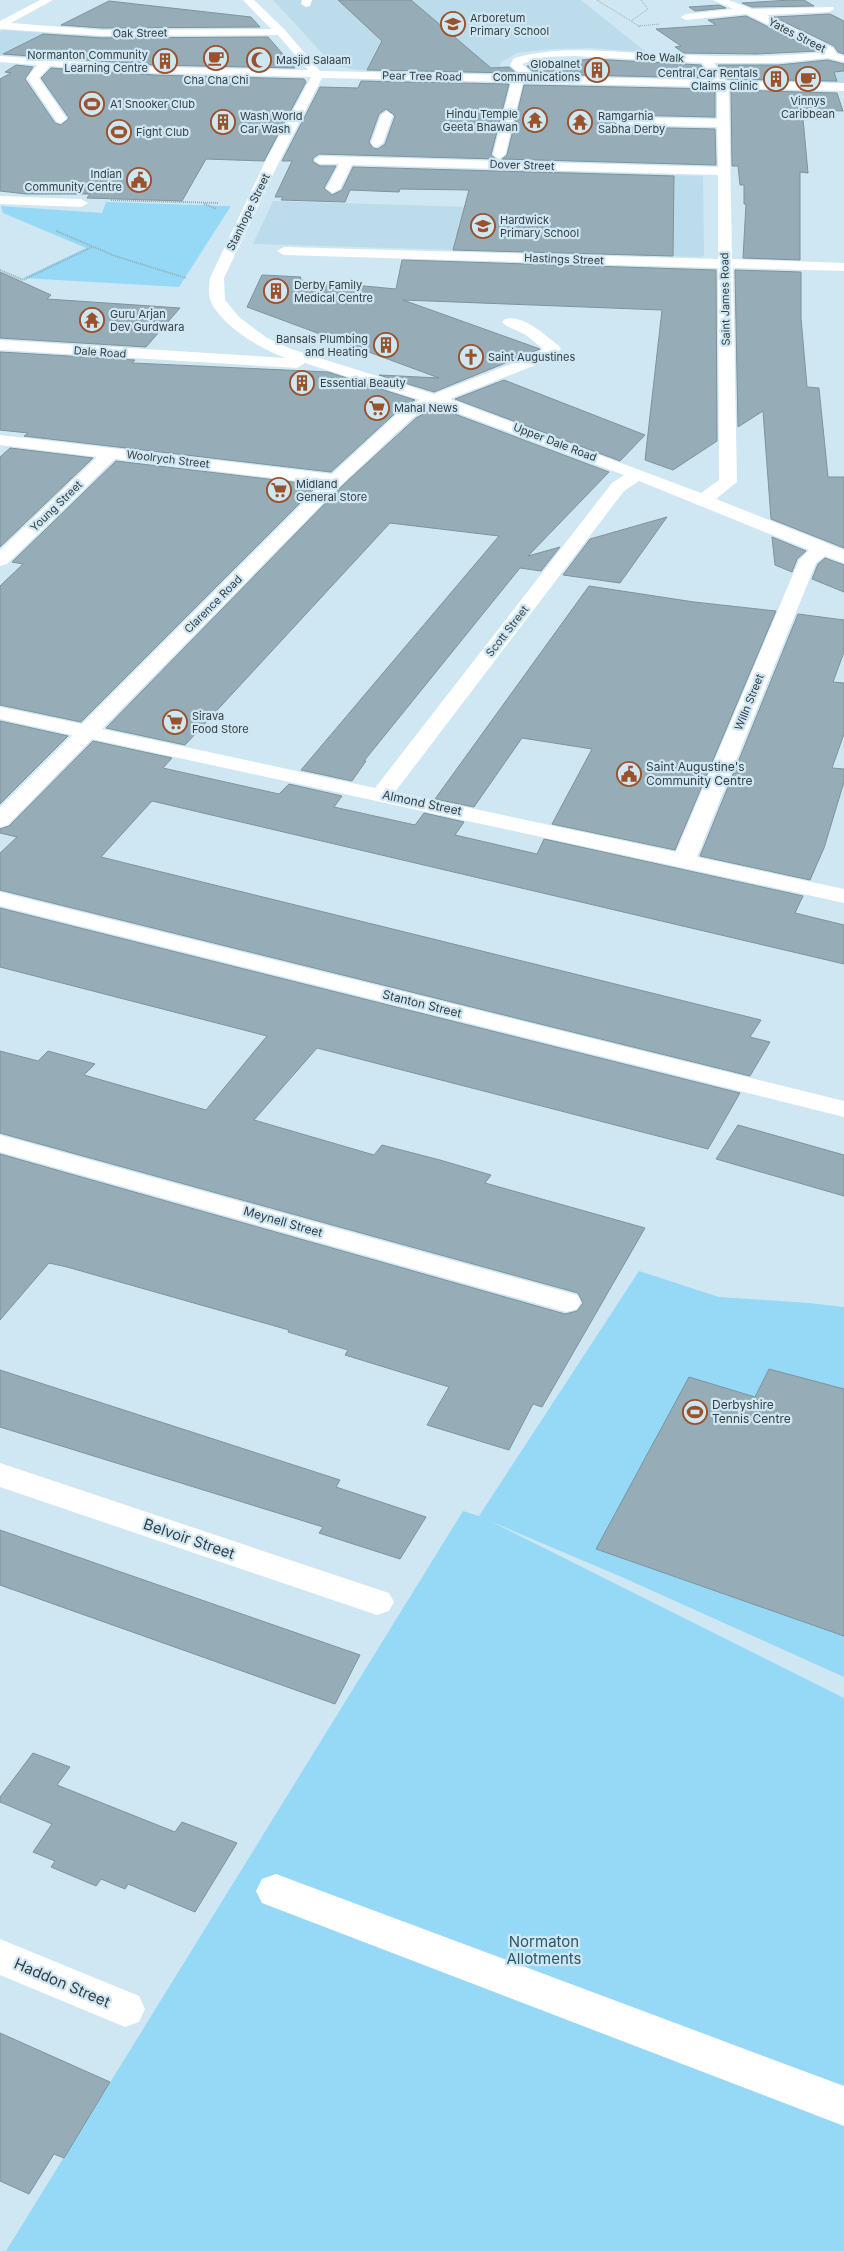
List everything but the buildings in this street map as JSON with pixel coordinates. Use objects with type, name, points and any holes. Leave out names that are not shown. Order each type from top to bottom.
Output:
[{"type":"street","points":[[20,0],[44,2]]},
{"type":"street","points":[[248,0],[281,32],[318,75]]},
{"type":"street","name":"Yates Street","points":[[718,0],[748,11],[830,54],[844,59]]},
{"type":"street","points":[[0,25],[44,2]]},
{"type":"street","points":[[686,17],[748,11],[829,9]]},
{"type":"street","name":"Oak Street","points":[[0,25],[102,33],[281,32]]},
{"type":"street","points":[[830,54],[844,53]]},
{"type":"street","name":"Roe Walk","points":[[532,79],[516,65],[518,60],[539,56],[582,54],[760,61],[830,54]]},
{"type":"street","name":"Pear Tree Road","points":[[0,59],[144,70],[844,87]]},
{"type":"street","points":[[706,60],[723,85]]},
{"type":"street","points":[[47,63],[35,73],[33,78],[61,119]]},
{"type":"street","name":"Stanhope Street","points":[[217,278],[252,204],[318,75]]},
{"type":"street","points":[[499,155],[518,78]]},
{"type":"street","name":"Saint James Road","points":[[704,500],[728,482],[723,85]]},
{"type":"street","points":[[374,151],[387,115]]},
{"type":"street","points":[[621,121],[723,123]]},
{"type":"street","name":"Dover Street","points":[[320,160],[348,161],[374,151],[723,171]]},
{"type":"street","points":[[334,189],[348,161]]},
{"type":"street","points":[[0,200],[81,203]]},
{"type":"street","name":"Hastings Street","points":[[284,251],[844,266]]},
{"type":"street","points":[[217,278],[218,301],[234,320],[261,341]]},
{"type":"street","name":"Clarence Road","points":[[0,820],[336,480],[409,412],[435,399],[542,356],[553,349],[532,332],[510,322]]},
{"type":"street","name":"Upper Dale Road","points":[[261,341],[324,365],[435,399],[637,474],[844,557]]},
{"type":"street","name":"Dale Road","points":[[201,358],[230,353],[261,341]]},
{"type":"street","name":"Dale Road","points":[[0,345],[324,365]]},
{"type":"street","name":"Woolrych Street","points":[[0,440],[336,480]]},
{"type":"street","name":"Young Street","points":[[0,560],[112,452]]},
{"type":"street","name":"Scott Street","points":[[382,794],[618,487],[637,474]]},
{"type":"street","name":"Willn Street","points":[[684,861],[808,560],[822,549]]},
{"type":"street","name":"Almond Street","points":[[0,713],[382,794],[844,896]]},
{"type":"street","name":"Stanton Street","points":[[0,899],[844,1109]]},
{"type":"street","name":"Meynell Street","points":[[0,1143],[566,1302]]},
{"type":"street","name":"Belvoir Street","points":[[0,1475],[377,1602]]},
{"type":"street","points":[[276,1891],[844,2106]]},
{"type":"street","name":"Haddon Street","points":[[0,1957],[124,2009]]},
{"type":"path","points":[[597,0],[631,22]]},
{"type":"path","points":[[81,203],[86,200],[252,204]]},
{"type":"path","points":[[50,229],[93,247],[185,278],[217,278]]},
{"type":"path","points":[[0,270],[23,280],[93,247]]},
{"type":"shaded area","name":"Arboretum Primary School","points":[[273,0],[581,0],[646,52],[589,48],[552,49],[517,53],[500,63],[500,72],[357,70],[334,66]]},
{"type":"shaded area","points":[[4,30],[70,35],[142,36],[131,48],[220,66],[74,61],[0,55],[0,32]]},
{"type":"shaded area","points":[[563,59],[683,62],[707,79],[543,75],[529,64]]},
{"type":"shaded area","points":[[839,71],[844,73],[844,83],[744,81],[732,74]]},
{"type":"shaded area","name":"Hardwick Primary School","points":[[514,170],[703,176],[704,255],[701,257],[253,244],[273,201],[504,208]]},
{"type":"green space","points":[[106,202],[231,206],[179,287],[23,278],[86,248],[3,213],[1,206],[102,213]]},
{"type":"green space","name":"Normaton Allotments","points":[[639,1271],[719,1297],[844,1307],[844,1677],[624,1578],[490,1521],[844,1698],[844,2251],[6,2251],[463,1511],[479,1516]]},
{"type":"place","name":"Arboretum Primary School","points":[[453,24]]},
{"type":"place","name":"Cha Cha Chi","points":[[216,58]]},
{"type":"place","name":"Masjid Salaam","points":[[259,60]]},
{"type":"place","name":"Normanton Community Learning Centre","points":[[165,61]]},
{"type":"place","name":"Globalnet Communications","points":[[597,70]]},
{"type":"place","name":"Central Car Rentals Claims Clinic","points":[[776,79]]},
{"type":"place","name":"Vinnys Caribbean","points":[[808,79]]},
{"type":"place","name":"A1 Snooker Club","points":[[92,104]]},
{"type":"place","name":"Hindu Temple Geeta Bhawan","points":[[535,120]]},
{"type":"place","name":"Wash World Car Wash","points":[[223,122]]},
{"type":"place","name":"Ramgarhia Sabha Derby","points":[[580,122]]},
{"type":"place","name":"Fight Club","points":[[119,132]]},
{"type":"place","name":"Indian Community Centre","points":[[139,180]]},
{"type":"place","name":"Hardwick Primary School","points":[[483,226]]},
{"type":"place","name":"Derby Family Medical Centre","points":[[276,291]]},
{"type":"place","name":"Guru Arjan Dev Gurdwara","points":[[92,320]]},
{"type":"place","name":"Bansals Plumbing and Heating","points":[[386,345]]},
{"type":"place","name":"Saint Augustines","points":[[471,357]]},
{"type":"place","name":"Essential Beauty","points":[[302,383]]},
{"type":"place","name":"Mahal News","points":[[377,408]]},
{"type":"place","name":"Midland General Store","points":[[279,490]]},
{"type":"place","name":"Sirava Food Store","points":[[175,722]]},
{"type":"place","name":"Saint Augustine's Community Centre","points":[[629,774]]},
{"type":"place","name":"Derbyshire Tennis Centre","points":[[695,1412]]}]
